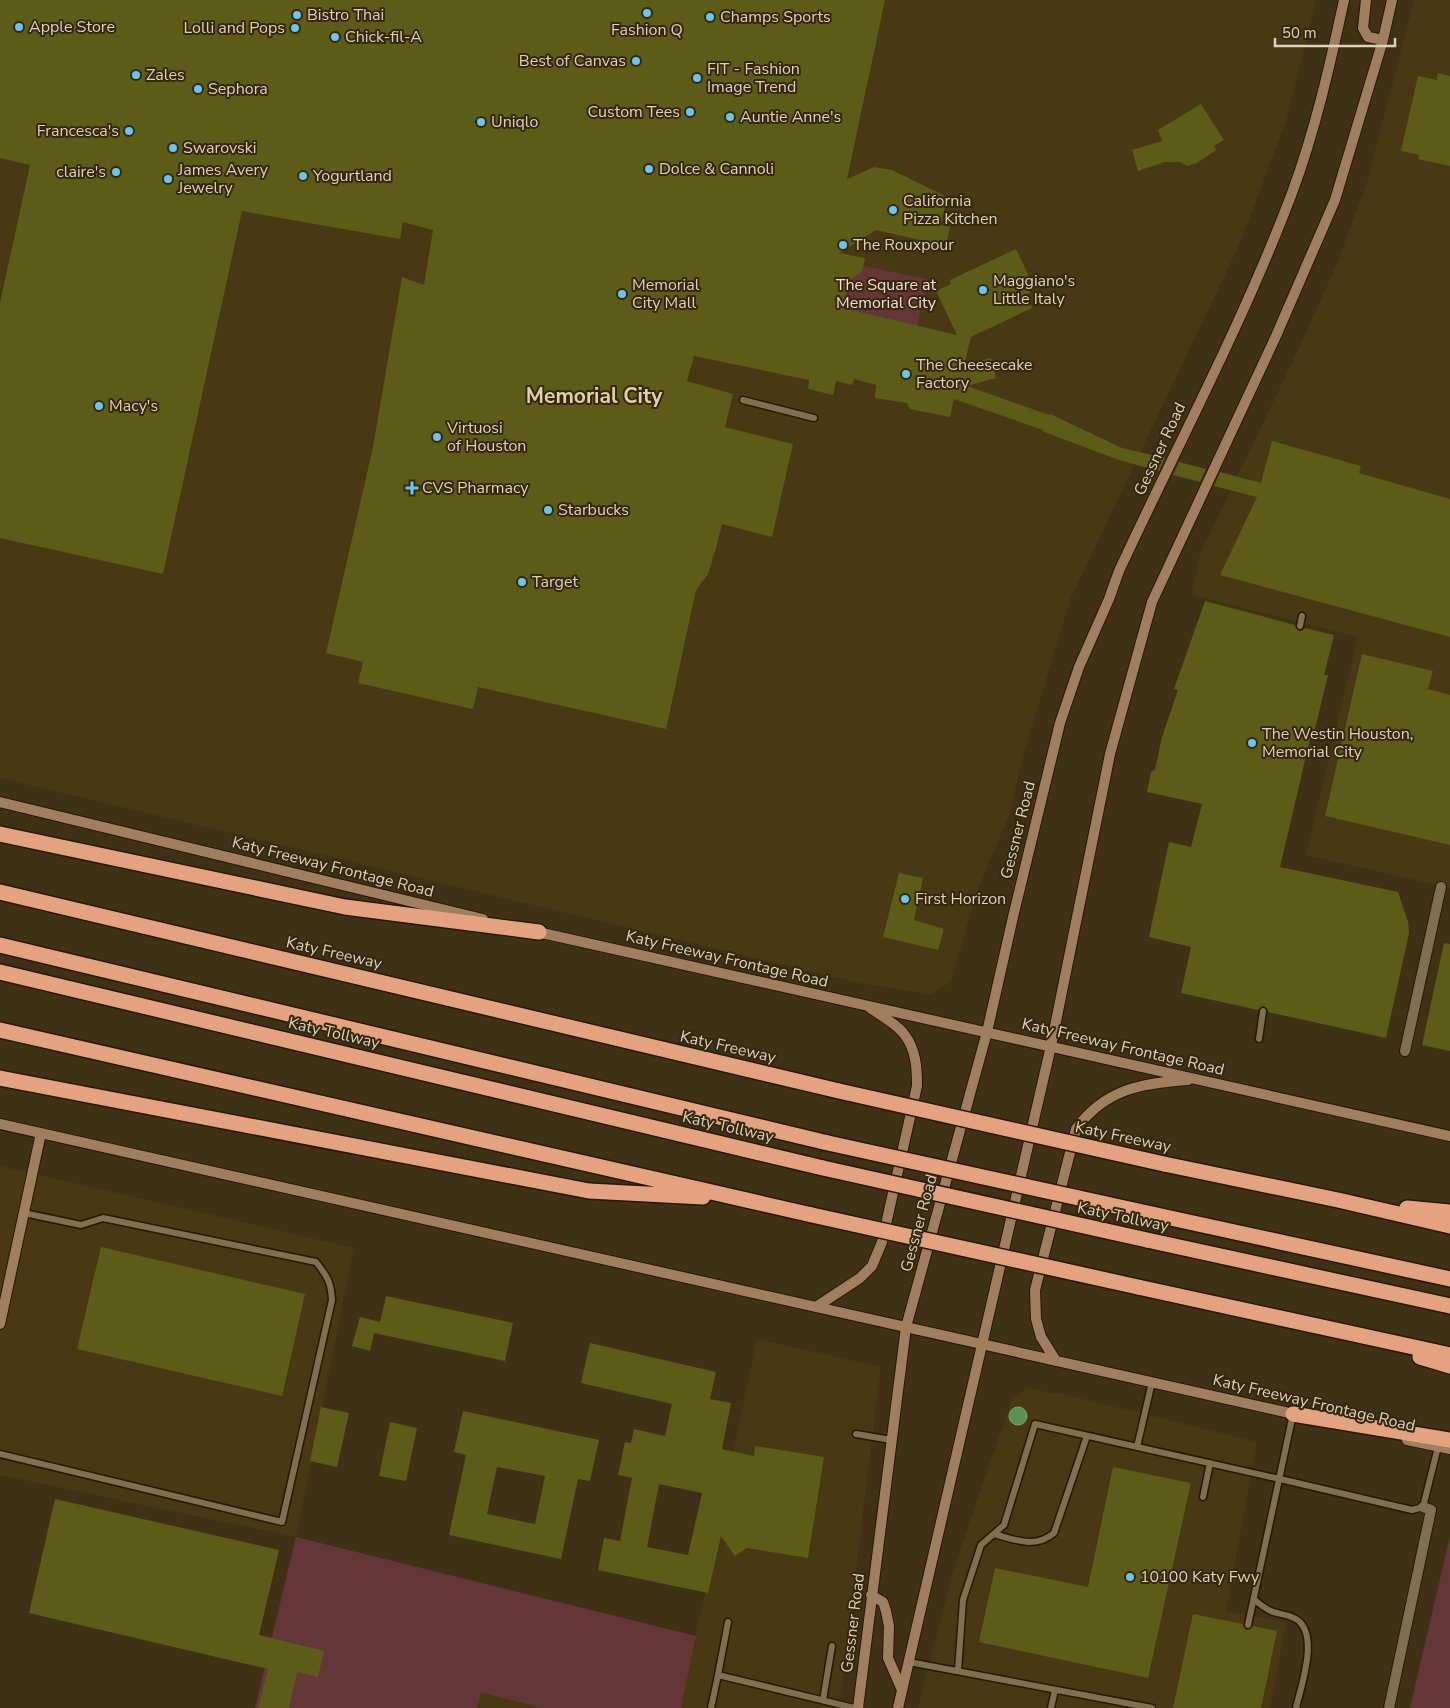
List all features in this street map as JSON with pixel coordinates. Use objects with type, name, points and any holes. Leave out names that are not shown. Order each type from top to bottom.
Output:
[{"type":"highway","points":[[0,834],[345,907],[539,932]]},
{"type":"highway","name":"Katy Freeway","points":[[0,891],[31,900],[839,1091],[1450,1226]]},
{"type":"highway","name":"Katy Tollway","points":[[0,945],[828,1143],[1450,1279]]},
{"type":"highway","name":"Katy Tollway","points":[[0,972],[823,1168],[1450,1306]]},
{"type":"highway","points":[[0,1030],[812,1215],[1450,1355]]},
{"type":"highway","points":[[0,1078],[589,1191],[746,1200]]},
{"type":"highway","points":[[1338,1200],[1450,1212]]},
{"type":"highway","points":[[1323,1327],[1450,1366]]},
{"type":"highway","points":[[1294,1414],[1444,1443]]},
{"type":"main road","name":"Gessner Road","points":[[856,1708],[906,1327],[987,1032],[1060,722],[1079,667],[1119,572],[1236,324],[1292,192],[1317,113],[1344,0]]},
{"type":"main road","points":[[1366,0],[1363,28],[1368,37],[1383,40]]},
{"type":"main road","points":[[898,1708],[1051,1046],[1110,754],[1152,602],[1276,336],[1335,200],[1383,40],[1392,0]]},
{"type":"main road","name":"Katy Freeway Frontage Road","points":[[0,802],[539,932],[1450,1136]]},
{"type":"main road","points":[[816,1307],[860,1278],[872,1266],[882,1242],[918,1086],[914,1051],[904,1033],[867,1005]]},
{"type":"main road","points":[[1056,1361],[1041,1337],[1036,1319],[1035,1290],[1076,1129],[1087,1114],[1114,1095],[1135,1087],[1157,1082],[1201,1079]]},
{"type":"main road","name":"Katy Freeway Frontage Road","points":[[0,1124],[1294,1414]]},
{"type":"main road","points":[[0,1324],[41,1133]]},
{"type":"main road","points":[[1444,1443],[1450,1449]]},
{"type":"main road","points":[[871,1595],[882,1602],[886,1611],[889,1626],[888,1658],[902,1690]]},
{"type":"street","points":[[1405,1051],[1441,887]]},
{"type":"street","points":[[1389,1708],[1431,1510],[1423,1506]]},
{"type":"lane","points":[[743,400],[814,418]]},
{"type":"lane","points":[[1300,626],[1302,616]]},
{"type":"lane","points":[[1259,1039],[1263,1011]]},
{"type":"lane","points":[[0,1454],[282,1522],[332,1300],[332,1287],[327,1276],[316,1262],[103,1218],[81,1225],[24,1213]]},
{"type":"lane","points":[[1137,1447],[1152,1382]]},
{"type":"lane","points":[[1248,1625],[1294,1414]]},
{"type":"lane","points":[[958,1671],[963,1600],[981,1546],[1004,1525],[1035,1424],[1412,1510],[1423,1506],[1444,1443]]},
{"type":"lane","points":[[856,1434],[891,1440]]},
{"type":"lane","points":[[994,1534],[1034,1543],[1046,1540],[1054,1533],[1087,1436]]},
{"type":"lane","points":[[1204,1497],[1210,1463]]},
{"type":"lane","points":[[1254,1599],[1273,1612],[1297,1620],[1305,1628],[1308,1641],[1308,1655],[1296,1708]]},
{"type":"lane","points":[[711,1708],[728,1622]]},
{"type":"lane","points":[[823,1700],[832,1646]]},
{"type":"lane","points":[[909,1662],[1152,1708]]},
{"type":"lane","points":[[718,1675],[856,1708]]},
{"type":"lane","points":[[1051,1708],[1055,1690]]},
{"type":"shaded area","name":"Memorial City Mall","points":[[0,0],[1316,0],[1287,118],[1241,241],[1070,600],[1024,753],[1009,815],[975,897],[951,982],[931,994],[864,984],[0,778]]},
{"type":"shaded area","points":[[1414,0],[1450,0],[1450,888],[1306,855],[1358,637],[1192,595],[1200,554],[1299,348],[1338,261],[1367,182]]},
{"type":"shaded area","points":[[0,1166],[354,1248],[296,1537],[0,1475]]},
{"type":"shaded area","points":[[757,1339],[881,1367],[839,1708],[681,1708]]},
{"type":"shaded area","points":[[1025,1387],[1053,1394],[1059,1393],[1257,1442],[1226,1611],[1286,1622],[1270,1708],[918,1708],[953,1571],[1012,1399],[1023,1392]]},
{"type":"shaded area","points":[[1014,1407],[1022,1407],[1027,1412],[1025,1423],[1014,1425],[1009,1420],[1009,1412]]},
{"type":"shaded area","points":[[480,1693],[543,1708],[477,1708]]},
{"type":"green space","name":"The Square at Memorial City","points":[[863,266],[927,279],[917,326],[843,308],[849,281],[862,272]]},
{"type":"green space","points":[[1450,1536],[1450,1708],[1410,1708]]},
{"type":"green space","points":[[296,1537],[696,1636],[681,1708],[543,1708],[481,1693],[477,1708],[255,1708]]},
{"type":"building","name":"Memorial City Mall","points":[[0,0],[885,0],[847,179],[874,167],[892,170],[947,197],[941,225],[950,227],[946,246],[876,230],[839,253],[865,258],[862,272],[849,281],[843,308],[957,335],[936,291],[951,284],[950,280],[1016,249],[1034,287],[1026,295],[1032,308],[971,337],[964,365],[991,358],[996,378],[967,386],[1050,414],[1122,448],[1165,458],[1159,471],[1119,460],[1043,430],[954,399],[950,417],[910,409],[907,403],[875,398],[876,385],[854,379],[852,385],[836,381],[833,395],[808,389],[809,380],[694,356],[687,381],[733,394],[725,427],[793,444],[772,537],[722,524],[708,574],[696,590],[666,729],[478,687],[473,709],[358,683],[363,662],[326,653],[373,447],[402,277],[424,285],[433,230],[403,222],[400,239],[242,211],[163,574],[0,538],[0,303],[30,165],[0,158]]},
{"type":"building","points":[[1438,73],[1450,76],[1450,166],[1418,159],[1419,155],[1401,151],[1418,76],[1437,80]]},
{"type":"building","points":[[1201,104],[1224,140],[1214,146],[1216,150],[1197,163],[1187,166],[1180,162],[1164,162],[1138,171],[1132,150],[1162,141],[1158,130]]},
{"type":"building","points":[[1272,441],[1361,466],[1359,473],[1450,499],[1450,637],[1220,575],[1257,497],[1214,486],[1220,472],[1261,483]]},
{"type":"building","points":[[1179,462],[1206,469],[1200,482],[1173,475]]},
{"type":"building","points":[[1205,601],[1295,625],[1299,631],[1305,628],[1334,635],[1324,675],[1328,675],[1313,737],[1310,739],[1280,867],[1398,892],[1408,922],[1409,933],[1386,1038],[1268,1012],[1264,1006],[1258,1010],[1181,993],[1191,947],[1149,937],[1169,842],[1191,847],[1202,804],[1147,792],[1151,772],[1155,770],[1162,737],[1178,690],[1174,689]]},
{"type":"building","points":[[1362,654],[1433,671],[1428,689],[1450,695],[1450,845],[1325,816]]},
{"type":"building","name":"First Horizon","points":[[899,873],[923,878],[914,920],[944,929],[938,950],[883,937]]},
{"type":"building","points":[[1444,943],[1450,944],[1450,1051],[1422,1045]]},
{"type":"building","points":[[101,1247],[305,1294],[282,1396],[77,1349]]},
{"type":"building","points":[[386,1296],[513,1323],[505,1361],[374,1333],[370,1351],[352,1346],[360,1317],[380,1322]]},
{"type":"building","points":[[590,1343],[716,1372],[710,1399],[731,1403],[722,1449],[754,1456],[755,1446],[824,1457],[808,1558],[747,1548],[735,1556],[721,1536],[708,1593],[598,1570],[604,1538],[620,1541],[632,1478],[618,1475],[625,1442],[631,1443],[634,1429],[665,1436],[672,1404],[581,1383]],"holes":[[[659,1484],[702,1493],[688,1555],[647,1547]]]},
{"type":"building","points":[[321,1407],[349,1413],[337,1467],[310,1461]]},
{"type":"building","points":[[463,1411],[599,1440],[590,1481],[578,1479],[561,1559],[449,1535],[466,1455],[454,1452]],"holes":[[[497,1467],[545,1476],[535,1524],[487,1514]]]},
{"type":"building","points":[[390,1422],[417,1428],[406,1481],[379,1476]]},
{"type":"building","name":"10100 Katy Fwy","points":[[1113,1467],[1191,1483],[1148,1678],[979,1642],[995,1568],[1088,1587]]},
{"type":"building","points":[[55,1499],[279,1550],[259,1635],[324,1651],[318,1677],[297,1672],[289,1708],[258,1708],[268,1669],[29,1613]]},
{"type":"building","points":[[1193,1614],[1243,1624],[1247,1630],[1253,1626],[1277,1631],[1261,1708],[1173,1708]]},
{"type":"place","name":"Fashion Q","points":[[647,13]]},
{"type":"place","name":"Bistro Thai","points":[[297,15]]},
{"type":"place","name":"Champs Sports","points":[[710,17]]},
{"type":"place","name":"Apple Store","points":[[19,27]]},
{"type":"place","name":"Lolli and Pops","points":[[295,28]]},
{"type":"place","name":"Chick-fil-A","points":[[335,37]]},
{"type":"place","name":"Best of Canvas","points":[[636,61]]},
{"type":"place","name":"Zales","points":[[136,75]]},
{"type":"place","name":"FIT - Fashion Image Trend","points":[[697,78]]},
{"type":"place","name":"Sephora","points":[[198,89]]},
{"type":"place","name":"Custom Tees","points":[[690,112]]},
{"type":"place","name":"Auntie Anne's","points":[[730,117]]},
{"type":"place","name":"Uniqlo","points":[[481,122]]},
{"type":"place","name":"Francesca's","points":[[129,131]]},
{"type":"place","name":"Swarovski","points":[[173,148]]},
{"type":"place","name":"Dolce & Cannoli","points":[[649,169]]},
{"type":"place","name":"claire's","points":[[116,172]]},
{"type":"place","name":"Yogurtland","points":[[303,176]]},
{"type":"place","name":"James Avery Jewelry","points":[[168,179]]},
{"type":"place","name":"California Pizza Kitchen","points":[[893,210]]},
{"type":"place","name":"The Rouxpour","points":[[843,245]]},
{"type":"place","name":"Maggiano's Little Italy","points":[[983,290]]},
{"type":"place","name":"Memorial City Mall","points":[[622,294]]},
{"type":"place","name":"The Cheesecake Factory","points":[[906,374]]},
{"type":"place","name":"Macy's","points":[[99,406]]},
{"type":"place","name":"Virtuosi of Houston","points":[[437,437]]},
{"type":"place","name":"CVS Pharmacy","points":[[412,488]]},
{"type":"place","name":"Starbucks","points":[[548,510]]},
{"type":"place","name":"Target","points":[[522,582]]},
{"type":"place","name":"The Westin Houston, Memorial City","points":[[1252,743]]},
{"type":"place","name":"First Horizon","points":[[905,899]]},
{"type":"place","name":"10100 Katy Fwy","points":[[1130,1577]]},
{"type":"district","name":"Memorial City","points":[[594,396]]}]
